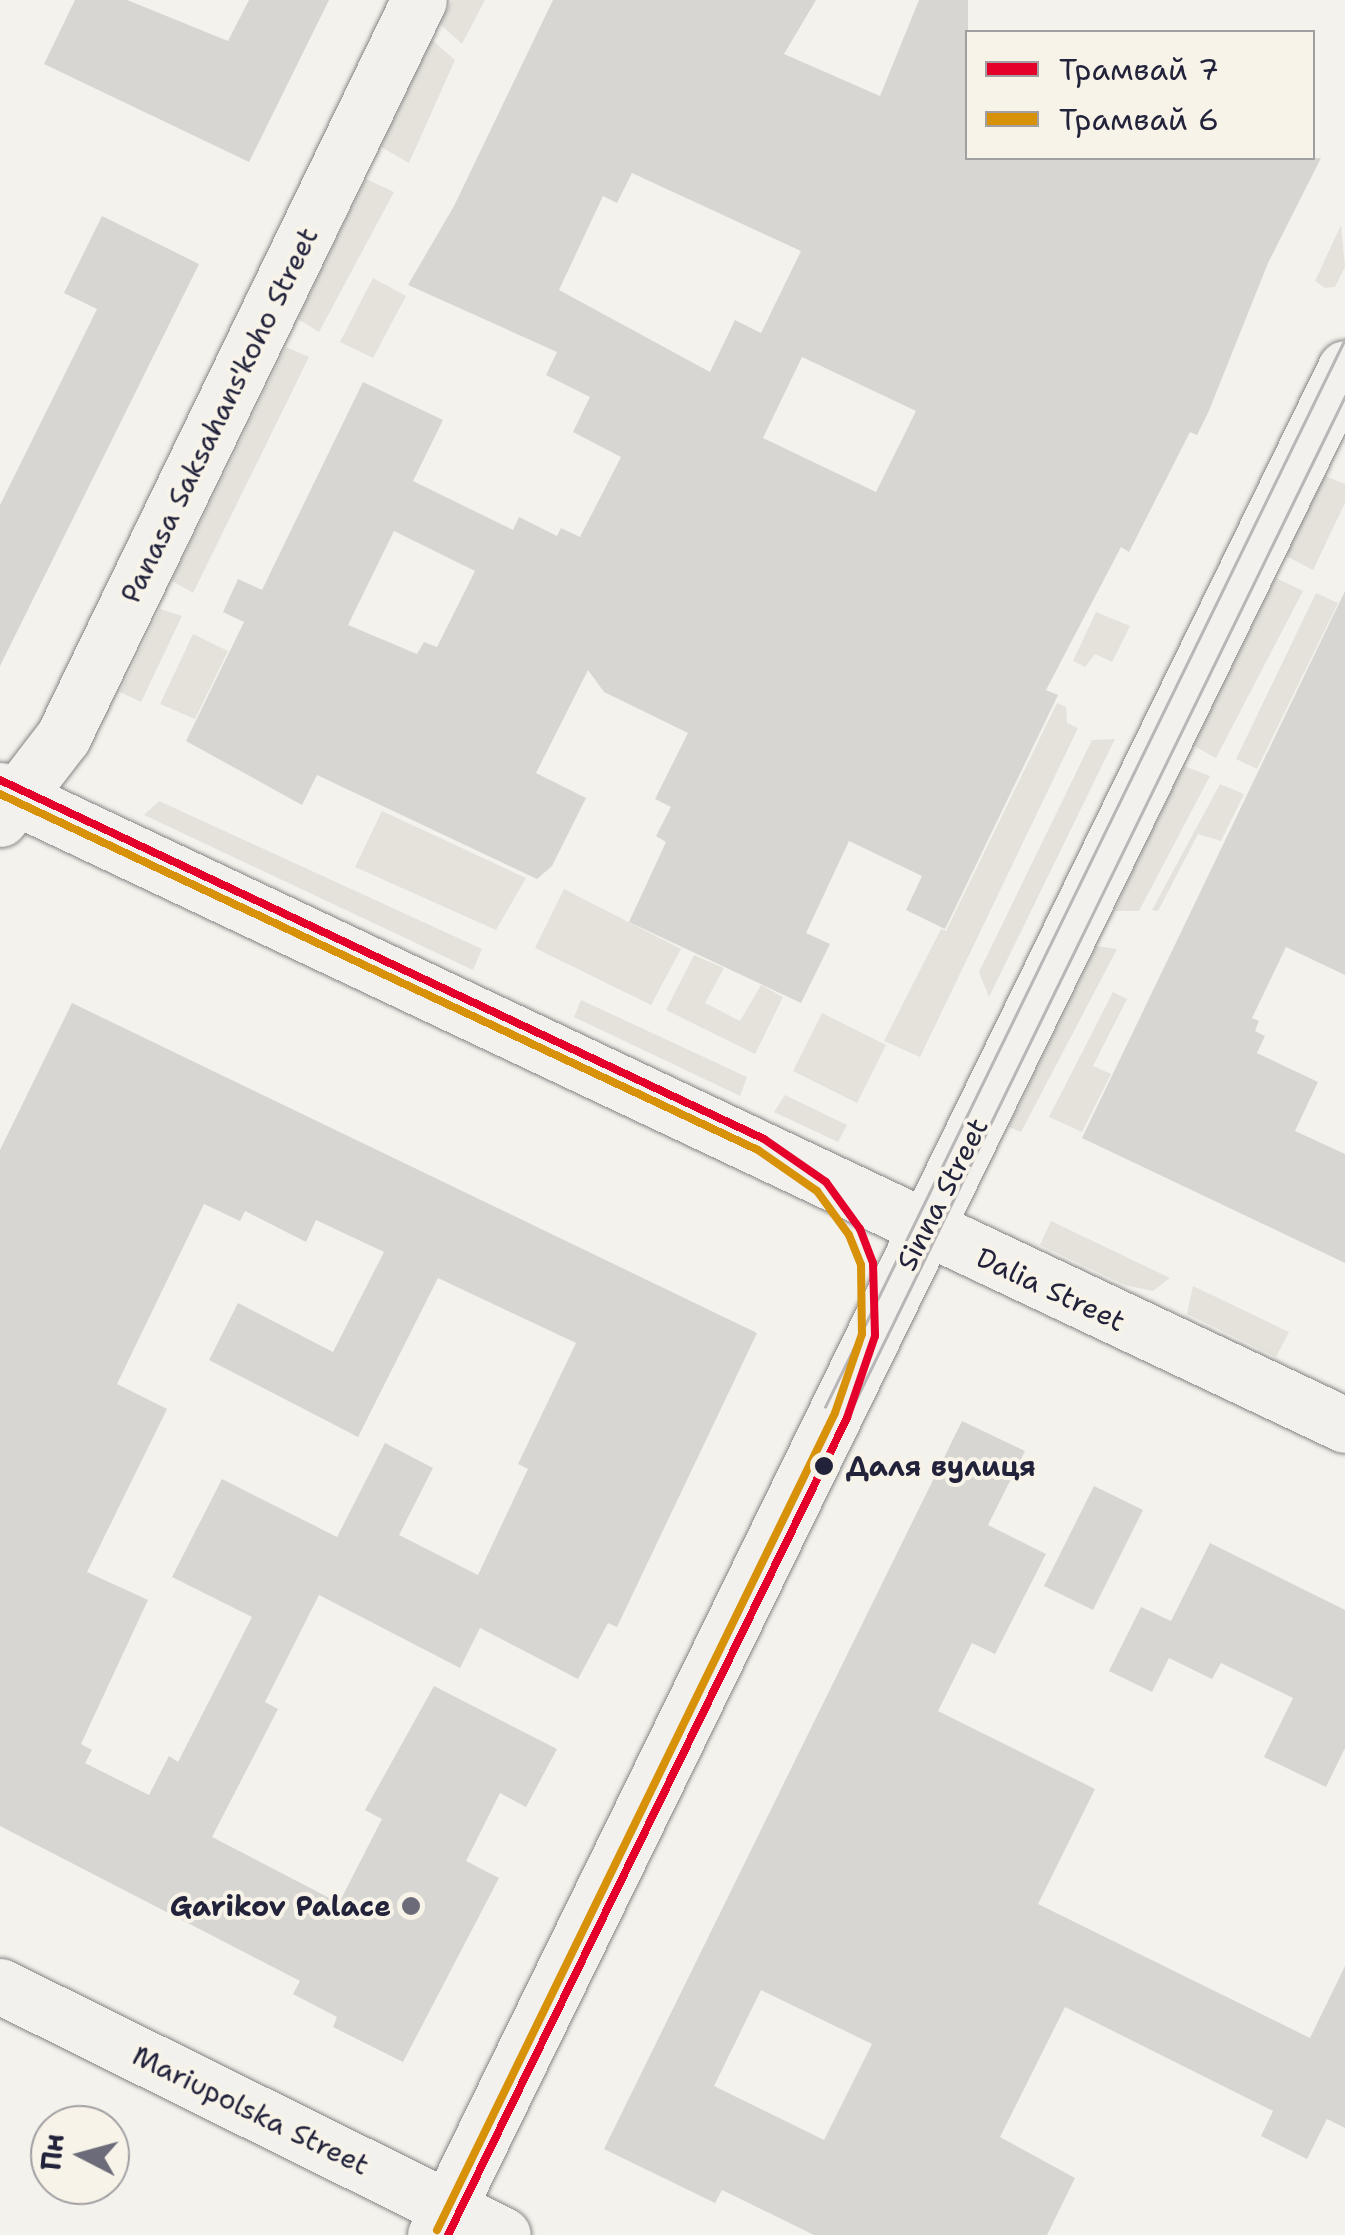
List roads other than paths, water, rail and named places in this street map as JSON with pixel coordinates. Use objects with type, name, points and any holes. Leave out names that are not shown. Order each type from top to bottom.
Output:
[{"type":"street","name":"Panasa Saksahans'koho Street","points":[[5,802],[63,737],[420,0]]},
{"type":"street","name":"Sinna Street","points":[[442,2221],[1345,368]]},
{"type":"street","name":"Dalia Street","points":[[5,802],[1345,1425]]},
{"type":"street","name":"Mariupolska Street","points":[[0,1986],[442,2221],[502,2235]]},
{"type":"tram line","points":[[825,1407],[1345,339]]},
{"type":"tram line","points":[[847,1418],[1345,396]]},
{"type":"tram line","name":"7","points":[[0,780],[764,1139],[826,1182],[860,1229],[873,1263],[875,1336],[847,1418],[448,2235]]},
{"type":"tram line","name":"6","points":[[0,794],[758,1150],[817,1191],[849,1235],[861,1265],[862,1334],[835,1413],[437,2230]]},
{"type":"place","name":"Даля вулиця","points":[[824,1466]]},
{"type":"place","name":"Garikov Palace","points":[[411,1906]]}]
